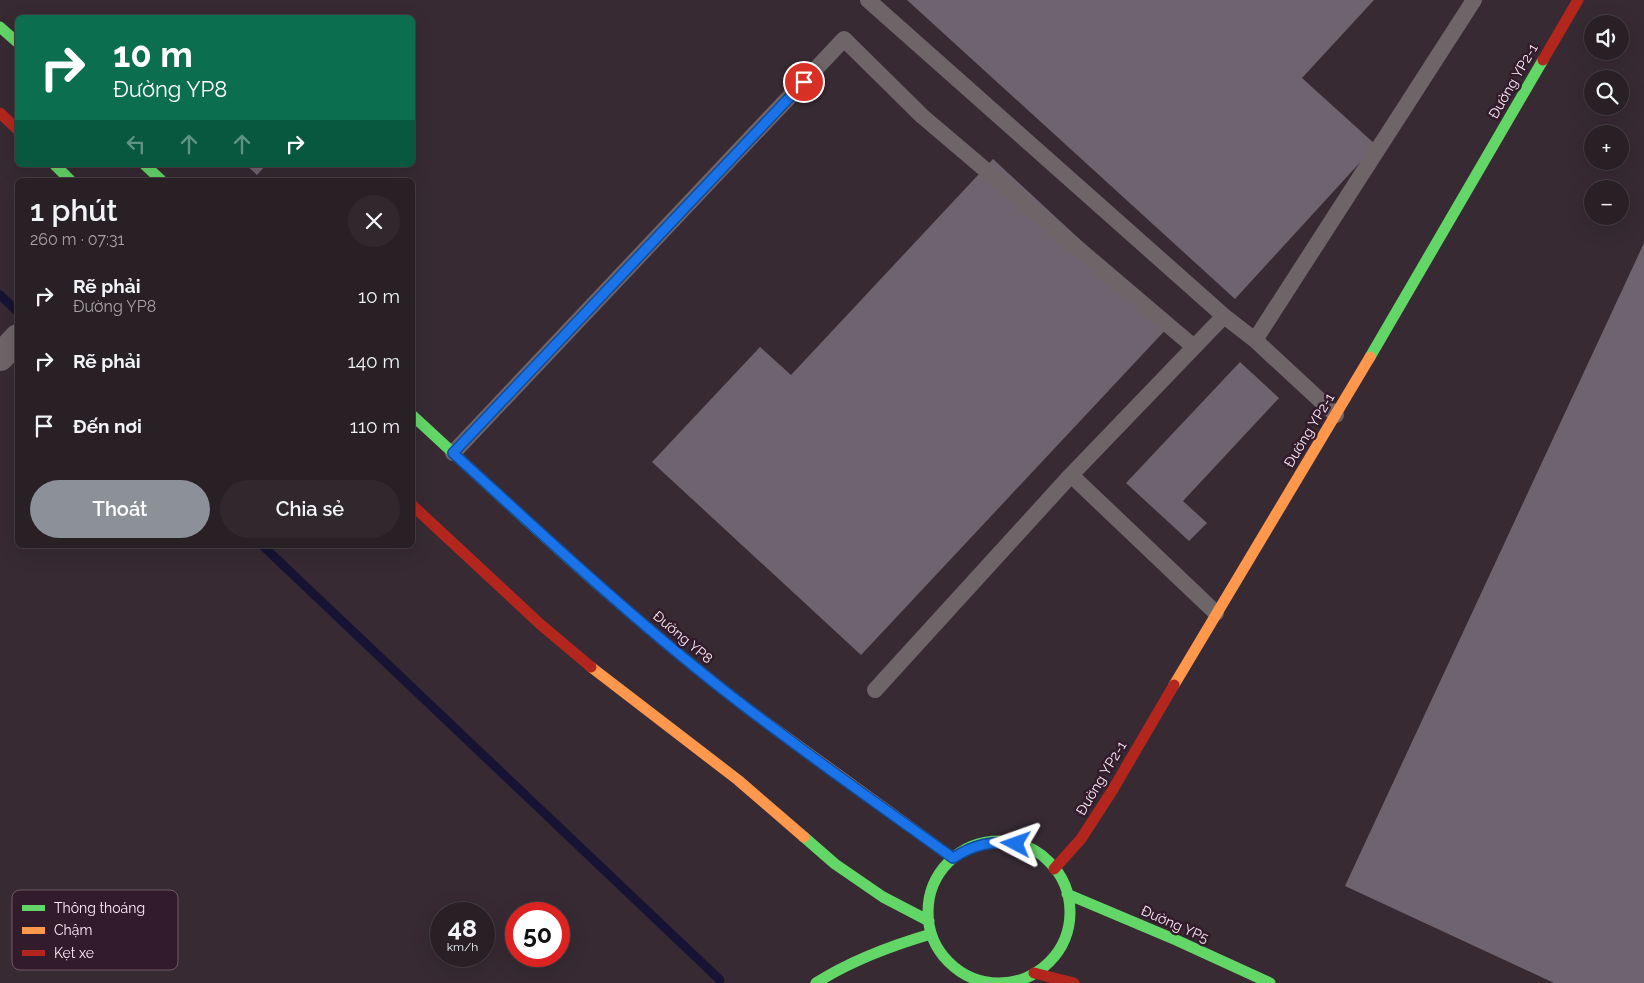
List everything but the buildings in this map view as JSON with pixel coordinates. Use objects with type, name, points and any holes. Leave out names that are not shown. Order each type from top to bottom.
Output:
[{"type":"main road","name":"Đường YP2-1","points":[[1054,869],[1081,839],[1098,815],[1216,613],[1336,415],[1578,0]]},
{"type":"main road","points":[[0,27],[15,40]]},
{"type":"main road","points":[[0,113],[15,127]]},
{"type":"main road","points":[[57,167],[68,178]]},
{"type":"main road","points":[[147,167],[158,178]]},
{"type":"main road","name":"Đường YP8","points":[[415,418],[610,596],[720,688],[953,858]]},
{"type":"main road","points":[[415,508],[540,624],[599,674],[738,780],[835,864],[882,897],[929,921]]},
{"type":"main road","points":[[1004,842],[1027,848],[1037,853],[1054,869],[1061,879],[1067,894],[1069,918],[1061,946],[1047,964],[1034,973],[1016,981],[993,983],[969,976],[960,971],[947,961],[939,951],[931,934],[928,913],[930,897],[934,883],[953,858],[966,849],[981,844],[1004,842]]},
{"type":"main road","name":"Đường YP5","points":[[1067,894],[1176,940],[1270,983]]},
{"type":"main road","points":[[816,983],[855,962],[904,942],[931,934]]},
{"type":"main road","points":[[946,979],[960,971]]},
{"type":"main road","points":[[1034,973],[1074,983]]},
{"type":"street","points":[[0,356],[15,341]]},
{"type":"lane","points":[[868,0],[1224,316],[1255,340],[1336,415]]},
{"type":"lane","points":[[1255,340],[1474,0]]},
{"type":"lane","points":[[453,453],[844,39],[922,116],[1194,347]]},
{"type":"lane","points":[[875,690],[1071,476],[1224,316]]},
{"type":"lane","points":[[1071,476],[1216,613]]},
{"type":"waterway","points":[[0,295],[15,309]]},
{"type":"waterway","points":[[265,548],[720,980]]},
{"type":"traffic: fast","points":[[0,27],[15,40]]},
{"type":"traffic: fast","points":[[1370,357],[1543,60]]},
{"type":"traffic: fast","points":[[57,167],[68,178]]},
{"type":"traffic: fast","points":[[147,167],[159,178]]},
{"type":"traffic: fast","points":[[415,418],[623,607],[756,715]]},
{"type":"traffic: fast","points":[[804,837],[835,864],[883,897],[929,921]]},
{"type":"traffic: fast","points":[[999,841],[1026,847],[1038,853],[1049,862],[1058,873],[1064,885],[1070,912],[1064,939],[1058,951],[1049,962],[1038,971],[1026,977],[999,983],[972,977],[960,971],[949,962],[940,951],[934,939],[928,912],[934,885],[940,873],[949,862],[960,853],[972,847],[999,841]]},
{"type":"traffic: fast","points":[[1067,894],[1176,940],[1270,983]]},
{"type":"traffic: fast","points":[[816,983],[843,967],[872,954],[931,934]]},
{"type":"traffic: slow","points":[[1174,685],[1370,357]]},
{"type":"traffic: slow","points":[[591,667],[738,780],[804,837]]},
{"type":"traffic: slow","points":[[756,715],[953,858]]},
{"type":"traffic: jam","points":[[1543,60],[1578,0]]},
{"type":"traffic: jam","points":[[0,113],[15,127]]},
{"type":"traffic: jam","points":[[415,508],[540,624],[591,667]]},
{"type":"traffic: jam","points":[[1054,869],[1081,839],[1112,791],[1174,685]]},
{"type":"traffic: jam","points":[[1034,973],[1074,983]]},
{"type":"route","points":[[804,82],[453,453],[610,596],[720,688],[953,858],[966,849],[981,844],[1004,842],[1016,844]]}]
